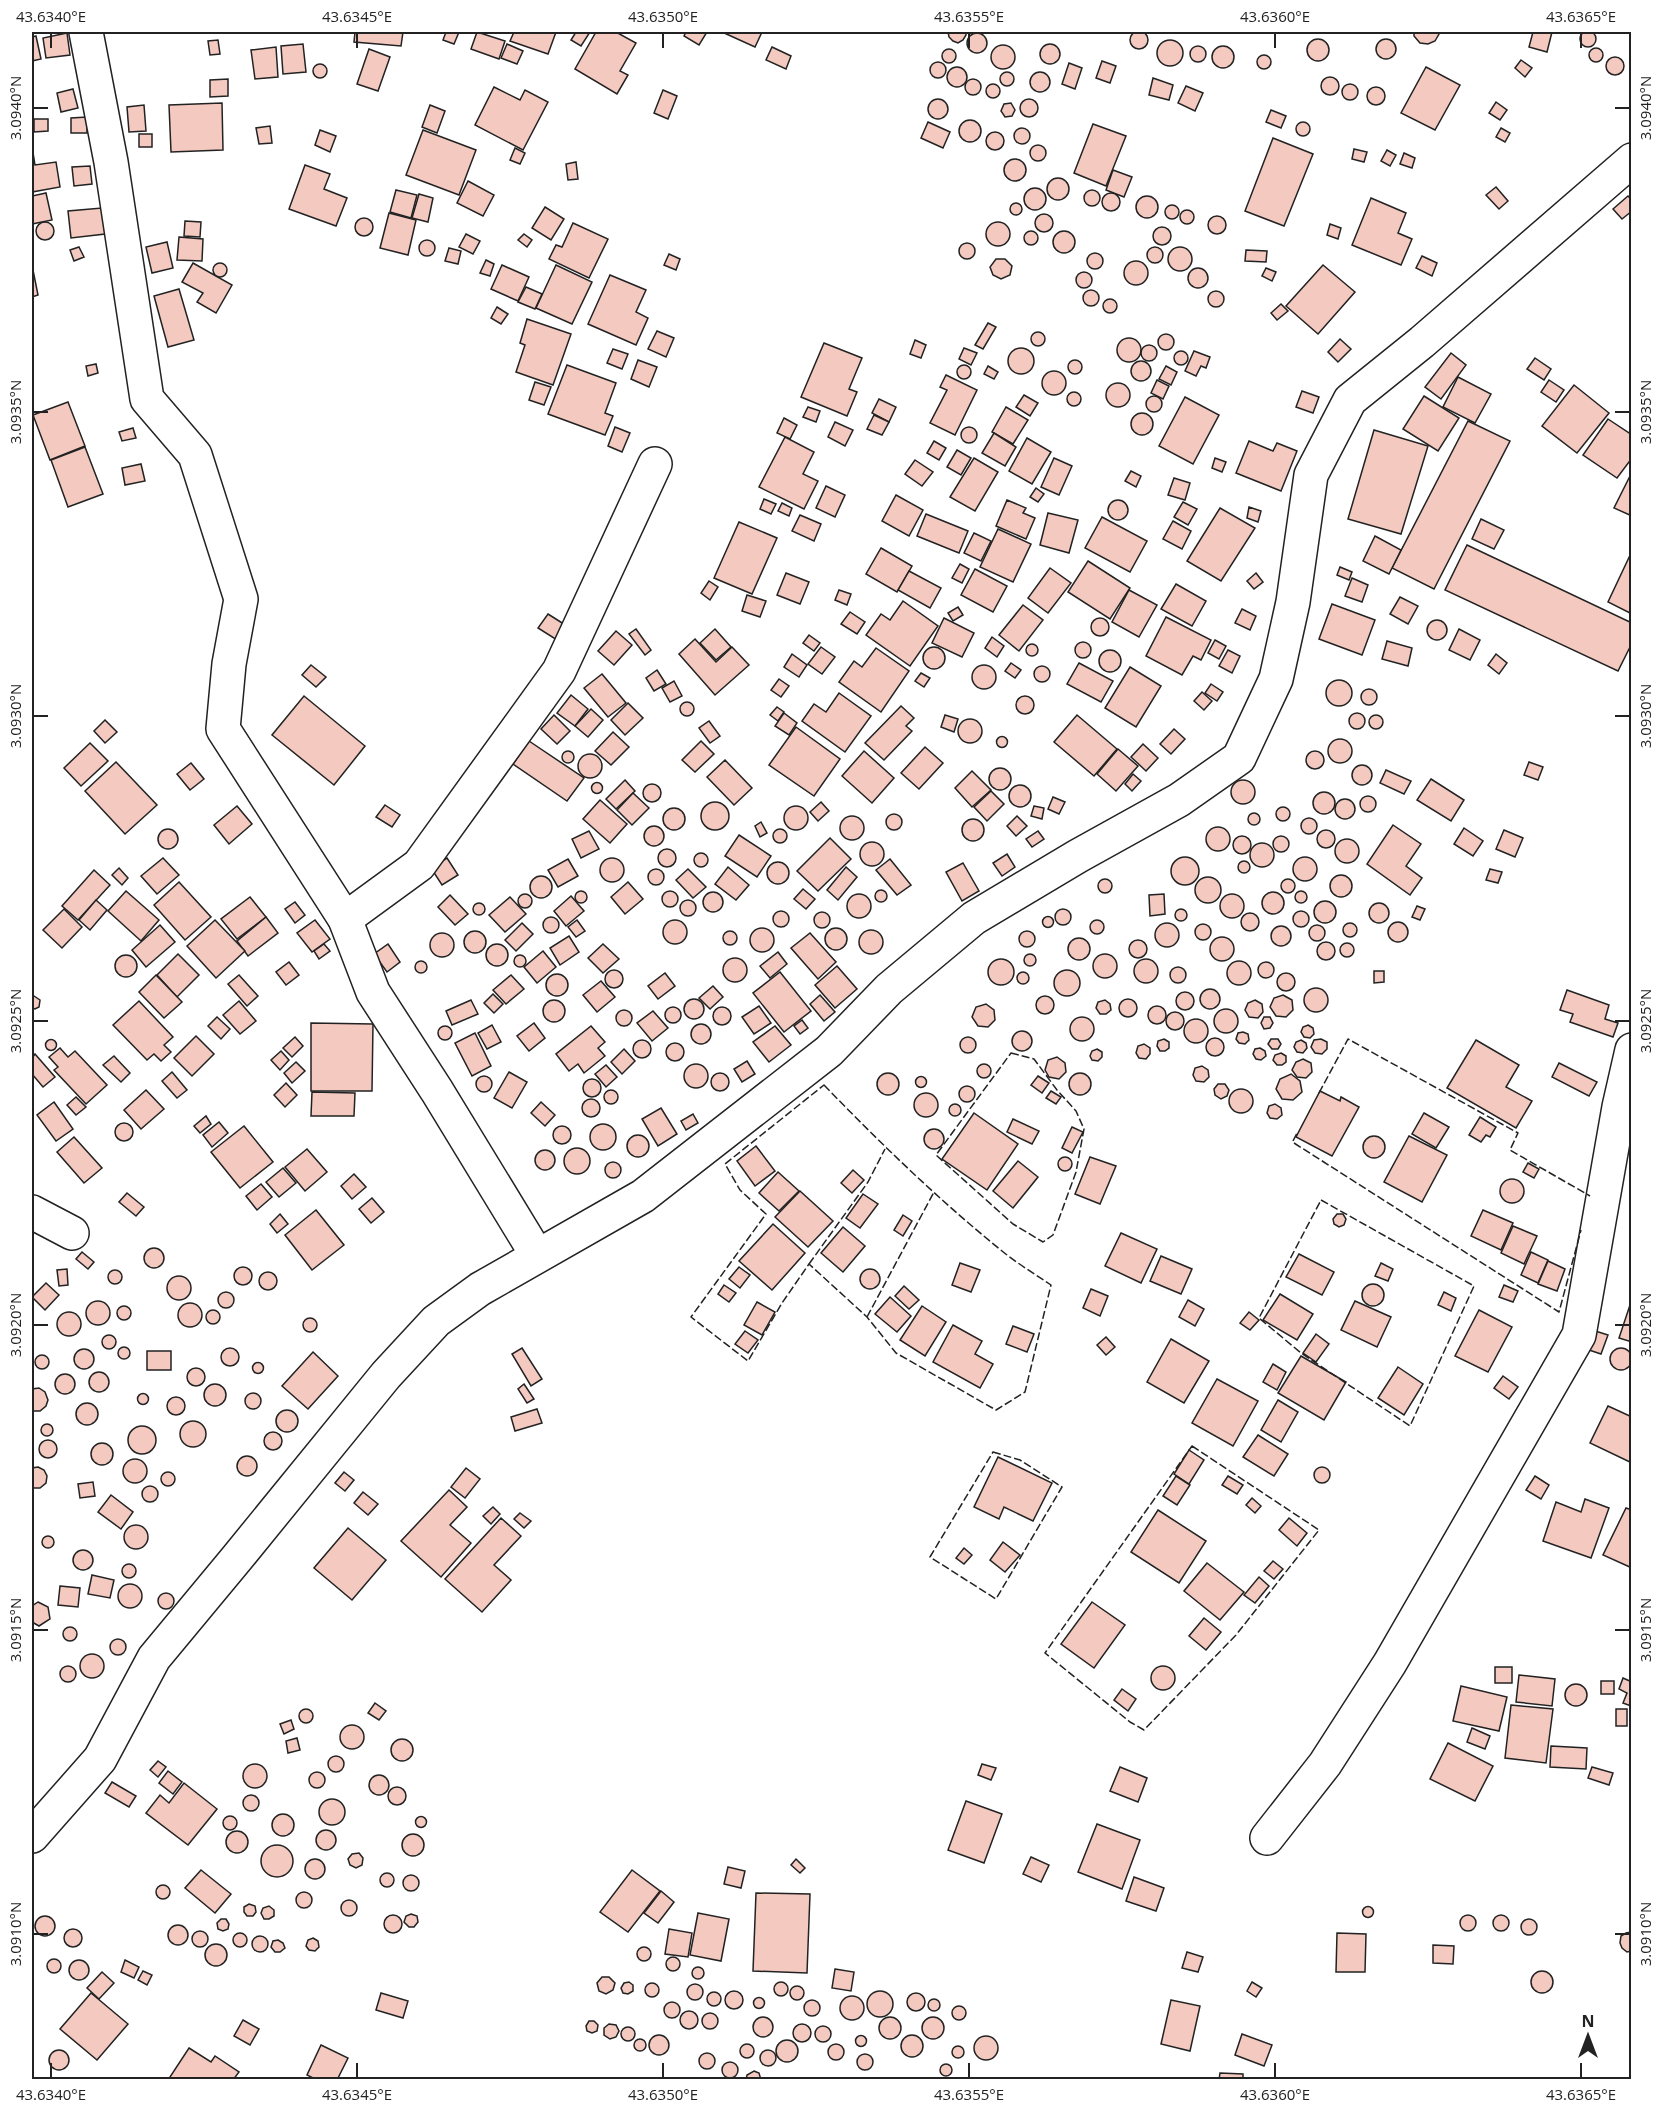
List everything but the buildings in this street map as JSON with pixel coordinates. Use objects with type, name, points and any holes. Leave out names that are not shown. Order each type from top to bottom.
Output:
[{"type":"street","points":[[86,32],[111,162],[147,399],[195,455],[241,599],[230,664],[223,729],[345,919],[373,992],[537,1255]]},
{"type":"street","points":[[32,1836],[100,1759],[154,1658],[386,1375],[436,1321],[480,1289],[643,1196],[829,1051],[889,989],[974,918],[1078,856],[1179,801],[1239,758],[1276,679],[1293,602],[1311,475],[1350,400],[1422,342],[1632,160]]},
{"type":"street","points":[[345,919],[419,865],[559,671],[655,464]]},
{"type":"street","points":[[1267,1838],[1326,1764],[1390,1662],[1580,1335],[1619,1107],[1632,1050]]},
{"type":"street","points":[[32,1212],[72,1233]]},
{"type":"fence","points":[[1319,1093],[1348,1039],[1518,1133],[1510,1150],[1590,1196]]},
{"type":"fence","points":[[1011,1053],[1034,1059],[1076,1111],[1084,1129],[1076,1172],[1053,1235],[1043,1242],[1013,1224],[936,1155],[1011,1053]]},
{"type":"fence","points":[[824,1085],[933,1192],[1008,1256],[1051,1285],[1025,1392],[996,1410],[896,1353],[867,1317],[809,1264],[782,1303],[748,1361],[691,1317],[766,1214],[740,1190],[725,1164],[824,1085]]},
{"type":"fence","points":[[1293,1141],[1297,1133]]},
{"type":"fence","points":[[1294,1143],[1559,1312],[1581,1230]]},
{"type":"fence","points":[[809,1264],[868,1182],[885,1149]]},
{"type":"fence","points":[[867,1317],[934,1192]]},
{"type":"fence","points":[[1321,1200],[1474,1286],[1410,1426],[1301,1353],[1259,1318],[1321,1200]]},
{"type":"fence","points":[[1192,1446],[1319,1530],[1236,1635],[1144,1730],[1130,1722],[1045,1653],[1192,1446]]},
{"type":"fence","points":[[993,1452],[1020,1460],[1062,1487],[996,1599],[930,1557],[993,1452]]}]
